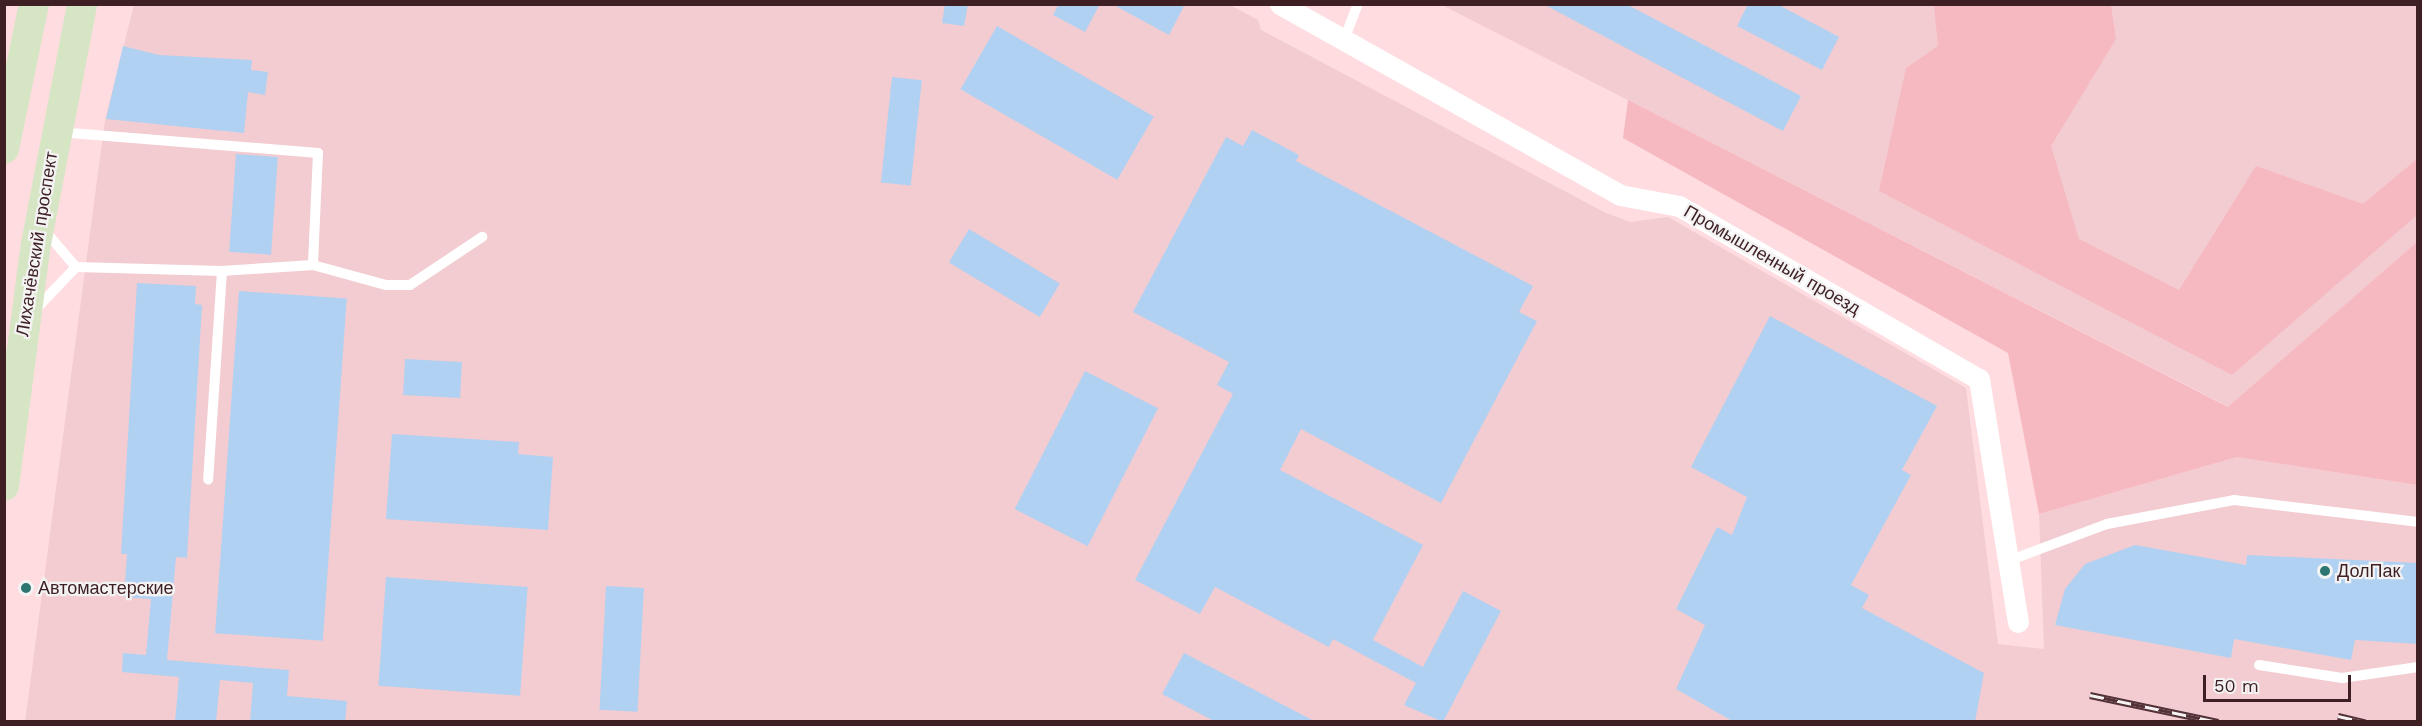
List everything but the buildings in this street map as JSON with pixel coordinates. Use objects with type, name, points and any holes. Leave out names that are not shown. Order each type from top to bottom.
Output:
[{"type":"main road","points":[[4,149],[34,4]]},
{"type":"main road","name":"Лихачёвский проспект","points":[[4,486],[24,322],[39,224],[55,132],[82,4]]},
{"type":"street","name":"Промышленный проезд","points":[[1280,4],[1620,195],[1679,206],[1979,380],[2018,622]]},
{"type":"lane","points":[[1344,40],[1359,4]]},
{"type":"lane","points":[[55,132],[318,153],[313,265]]},
{"type":"lane","points":[[39,224],[76,267],[222,271],[313,265],[410,285],[482,237]]},
{"type":"lane","points":[[24,322],[76,267]]},
{"type":"lane","points":[[208,480],[222,271]]},
{"type":"lane","points":[[2008,561],[2107,524],[2234,500],[2418,522]]},
{"type":"lane","points":[[2259,665],[2342,678],[2418,667]]},
{"type":"shaded area","points":[[134,5],[1230,5],[1258,20],[1261,30],[1604,212],[1630,222],[1668,217],[1966,388],[1998,644],[2044,649],[2039,514],[2237,457],[2417,485],[2417,721],[25,722],[105,120]]},
{"type":"shaded area","points":[[1442,5],[2417,5],[2417,242],[2229,407]]},
{"type":"shaded area","points":[[1934,5],[2111,5],[2116,39],[2051,146],[2079,239],[2179,290],[2256,166],[2363,204],[2417,159],[2417,215],[2232,375],[1879,191],[1906,68],[1938,46]]},
{"type":"shaded area","points":[[1628,100],[2228,407],[2417,242],[2417,485],[2237,457],[2039,514],[2008,353],[1623,138]]},
{"type":"railway","points":[[2090,695],[2218,722]]},
{"type":"railway","points":[[2338,716],[2365,722]]},
{"type":"place","name":"ДолПак","points":[[2325,571]]},
{"type":"place","name":"Автомастерские","points":[[26,588]]}]
